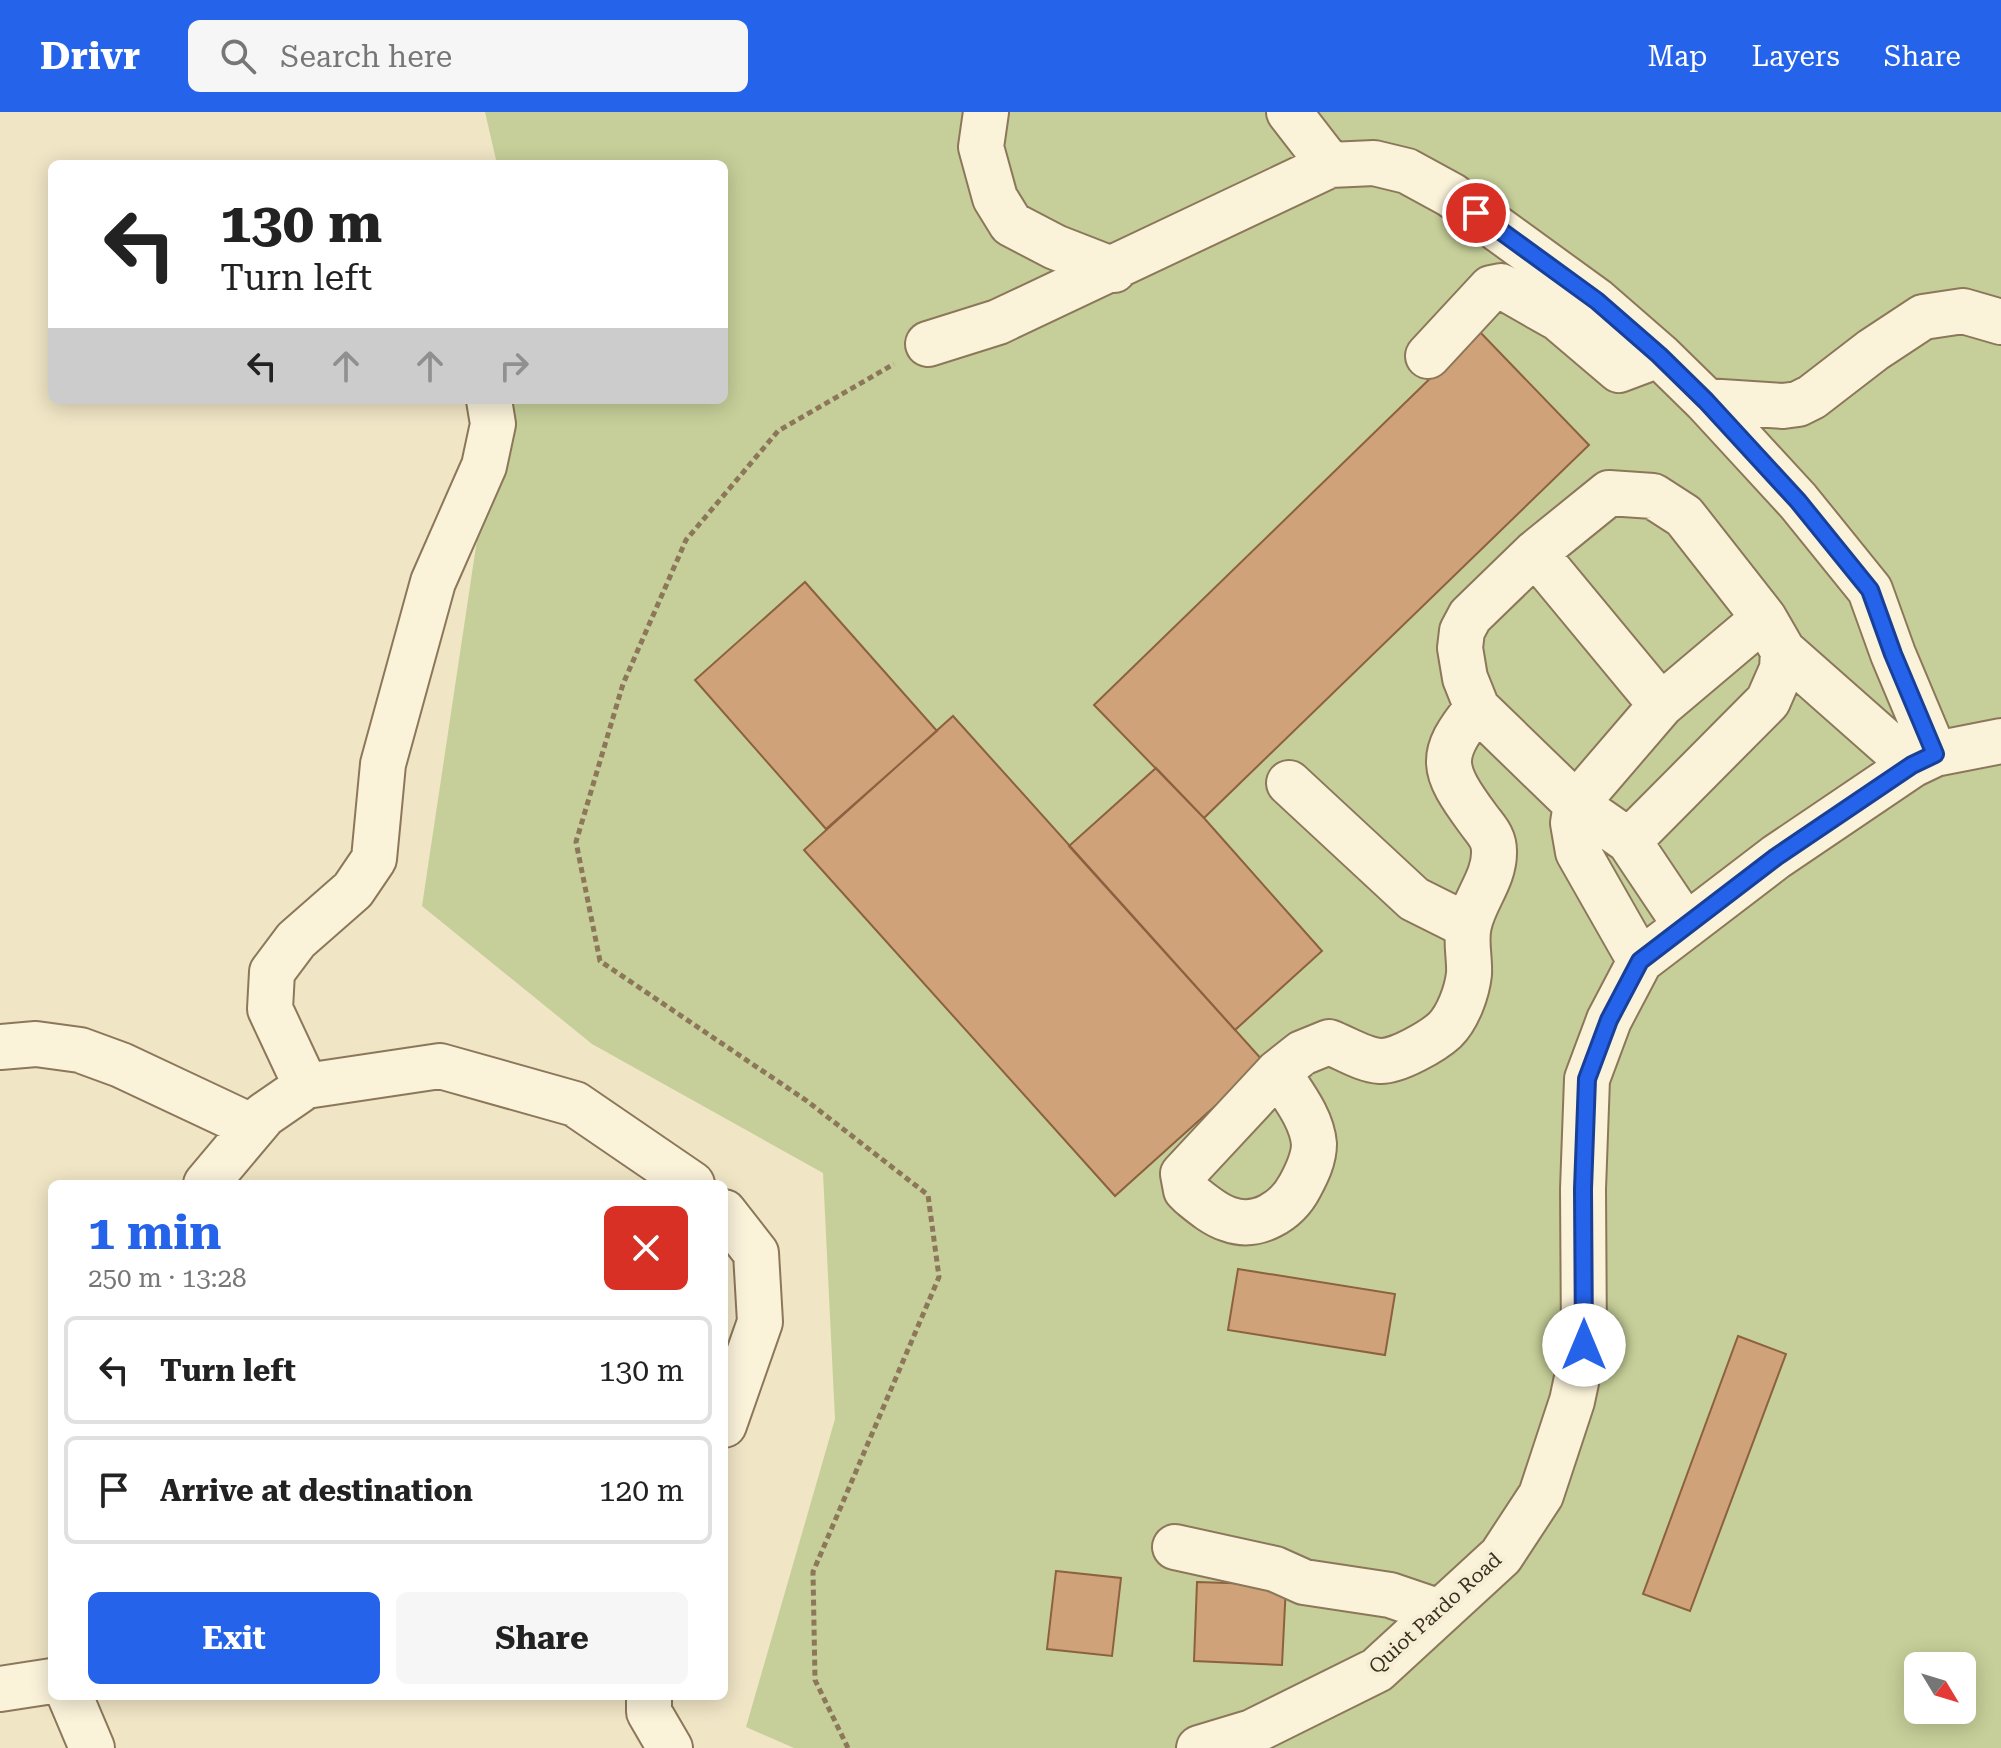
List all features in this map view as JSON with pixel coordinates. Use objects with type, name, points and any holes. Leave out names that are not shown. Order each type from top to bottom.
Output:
[{"type":"street","points":[[986,112],[981,147],[995,198],[1011,224],[1055,247],[1114,270]]},
{"type":"street","points":[[1289,112],[1330,165]]},
{"type":"street","points":[[928,344],[998,322],[1114,270],[1330,165],[1374,163],[1407,171],[1451,195],[1597,301],[1706,401],[1798,501],[1870,590],[1893,654],[1923,760]]},
{"type":"street","points":[[1428,356],[1491,288],[1501,286],[1559,319],[1619,370],[1659,355]]},
{"type":"street","points":[[1706,401],[1783,406],[1798,404],[1923,317],[1963,311],[2001,322]]},
{"type":"street","points":[[306,1086],[270,1009],[272,972],[296,940],[353,890],[374,859],[383,764],[433,582],[484,466],[493,424],[490,404]]},
{"type":"street","points":[[1686,926],[1629,841],[1576,804],[1477,708],[1465,678],[1460,648],[1462,631],[1470,616],[1535,553],[1609,493],[1653,496],[1684,516],[1774,634],[1923,760]]},
{"type":"street","points":[[1535,553],[1661,705]]},
{"type":"street","points":[[1640,961],[1578,852],[1573,823],[1576,804],[1661,705],[1774,634]]},
{"type":"street","points":[[1629,841],[1768,701],[1782,669],[1774,634]]},
{"type":"street","points":[[1278,1072],[1302,1053],[1329,1042],[1370,1060],[1384,1062],[1414,1050],[1446,1029],[1462,1002],[1469,975],[1468,926],[1489,879],[1494,854],[1493,839],[1452,780],[1448,749],[1457,732],[1477,708]]},
{"type":"street","name":"Quiot Pardo Road","points":[[1199,1748],[1252,1732],[1377,1670],[1501,1556],[1541,1495],[1572,1401],[1584,1345],[1583,1189],[1587,1079],[1609,1020],[1640,961],[1776,857],[1923,760],[1997,751]]},
{"type":"street","points":[[1289,783],[1414,899],[1468,926]]},
{"type":"street","points":[[0,1047],[36,1044],[80,1050],[121,1065],[253,1127]]},
{"type":"street","points":[[209,1180],[264,1115],[306,1086],[440,1066],[575,1104],[686,1180]]},
{"type":"street","points":[[728,1217],[756,1253],[760,1322],[728,1414]]},
{"type":"street","points":[[1175,1547],[1275,1569],[1304,1582],[1390,1595],[1440,1612]]},
{"type":"street","points":[[0,1689],[48,1682]]},
{"type":"street","points":[[72,1700],[92,1748]]},
{"type":"street","points":[[649,1700],[649,1712],[670,1748]]},
{"type":"path","points":[[848,1748],[815,1680],[813,1572],[939,1277],[928,1195],[807,1101],[600,961],[576,842],[623,684],[686,540],[778,431],[928,344]]},
{"type":"green space","points":[[485,112],[2001,112],[2001,1748],[794,1748],[746,1727],[835,1419],[823,1173],[592,1044],[422,906],[497,404],[728,404],[728,160],[496,160]]},
{"type":"building","points":[[1479,331],[1589,445],[1204,818],[1094,705]]},
{"type":"building","points":[[805,582],[937,731],[826,829],[695,680]]},
{"type":"building","points":[[953,716],[1264,1062],[1115,1196],[804,850]]},
{"type":"building","points":[[1156,768],[1322,951],[1235,1030],[1069,846]]},
{"type":"building","points":[[1238,1269],[1395,1294],[1385,1355],[1228,1330]]},
{"type":"building","points":[[1738,1336],[1786,1354],[1690,1611],[1643,1594]]},
{"type":"building","points":[[1056,1571],[1121,1578],[1112,1656],[1047,1649]]},
{"type":"building","points":[[1197,1582],[1286,1585],[1282,1665],[1194,1661]]},
{"type":"route","points":[[1476,213],[1597,301],[1659,355],[1798,501],[1870,590],[1935,754],[1912,765],[1776,857],[1640,961],[1609,1020],[1587,1079],[1583,1189],[1584,1345]]}]
